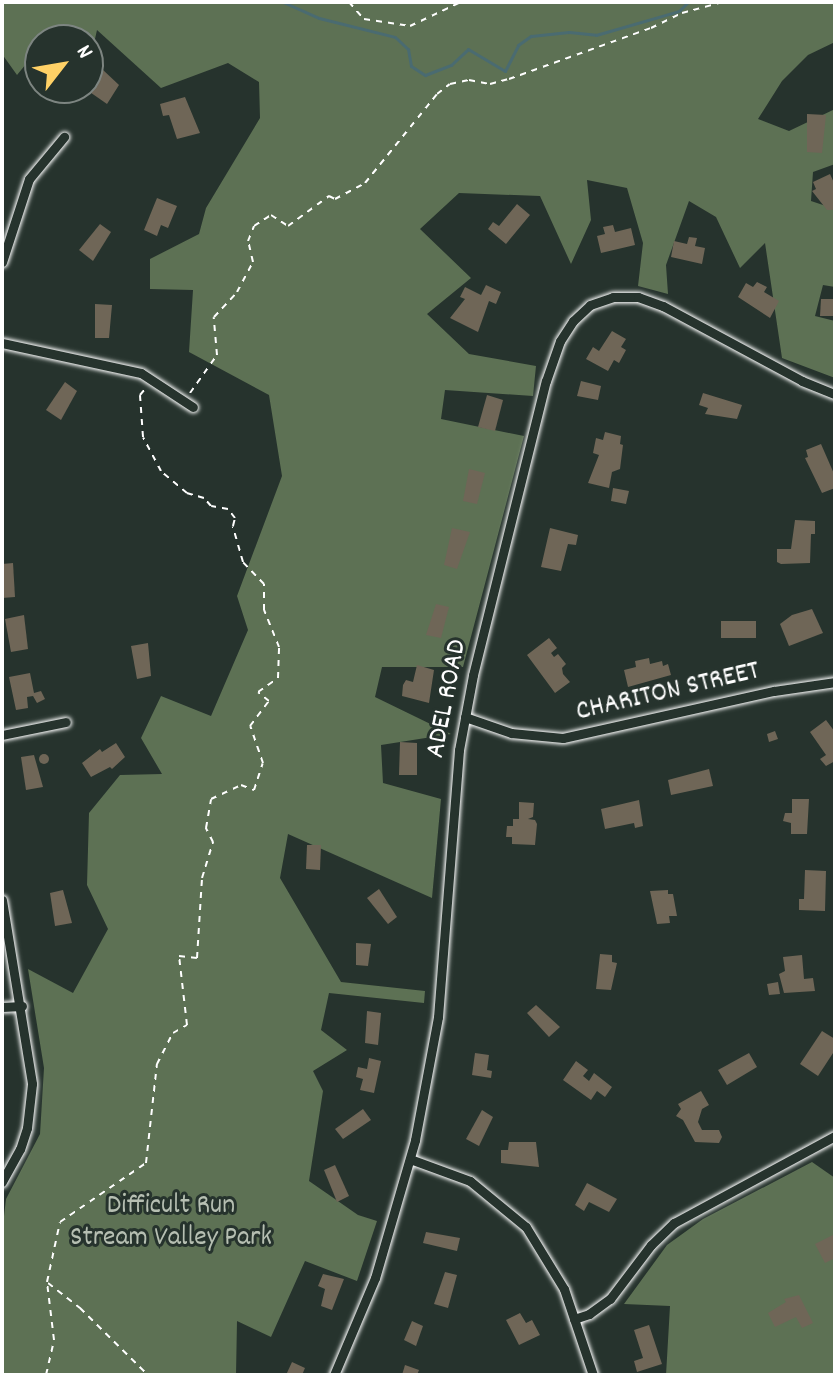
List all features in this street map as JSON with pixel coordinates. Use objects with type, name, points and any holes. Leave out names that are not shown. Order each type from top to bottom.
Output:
[{"type":"street","points":[[2,262],[29,179],[64,137]]},
{"type":"street","name":"ADEL ROAD","points":[[334,1375],[375,1278],[410,1159],[438,1017],[453,791],[465,717],[546,381],[560,341],[581,312],[613,297],[651,300],[802,381],[835,394]]},
{"type":"street","points":[[2,343],[141,373],[189,404]]},
{"type":"street","name":"CHARITON STREET","points":[[465,717],[511,733],[563,738],[774,691],[835,682]]},
{"type":"street","points":[[2,735],[66,722]]},
{"type":"street","points":[[2,900],[31,1062],[31,1107],[20,1149],[2,1182]]},
{"type":"street","points":[[2,1007],[22,1006]]},
{"type":"street","points":[[574,1319],[589,1314],[610,1299],[651,1245],[674,1223],[835,1136]]},
{"type":"street","points":[[410,1159],[470,1181],[511,1211],[539,1243],[552,1265],[593,1375]]},
{"type":"path","points":[[349,2],[364,19],[410,26],[461,2]]},
{"type":"path","points":[[189,404],[217,355],[214,317],[237,292],[253,262],[248,241],[254,226],[271,215],[288,226],[329,196],[335,199],[365,183],[437,94],[450,84],[469,80],[490,84],[509,79],[651,28],[682,13],[723,2]]},
{"type":"path","points":[[46,1375],[54,1340],[47,1282],[60,1222],[146,1163],[157,1064],[173,1033],[187,1025],[179,956],[197,958],[202,878],[213,842],[206,828],[211,799],[241,785],[254,790],[263,763],[250,726],[269,701],[258,692],[278,678],[279,647],[264,610],[264,584],[243,562],[232,512],[187,493],[161,471],[146,447],[140,395],[152,380]]},
{"type":"path","points":[[47,1282],[80,1308],[148,1375]]},
{"type":"green space","name":"Difficult Run Stream Valley Park","points":[[2,2],[835,2],[835,42],[808,55],[782,81],[758,119],[789,131],[835,109],[835,164],[813,172],[811,201],[835,209],[835,287],[823,285],[815,316],[835,321],[835,378],[782,358],[765,243],[740,268],[716,217],[689,201],[666,265],[668,294],[638,286],[643,243],[627,188],[587,180],[591,220],[571,264],[540,196],[459,193],[420,229],[471,278],[427,314],[469,354],[536,366],[533,396],[445,390],[441,419],[524,436],[463,667],[382,667],[375,697],[451,734],[381,745],[383,783],[441,799],[432,898],[288,834],[280,878],[341,982],[425,991],[424,1003],[329,993],[321,1030],[347,1050],[313,1071],[323,1091],[309,1181],[358,1215],[377,1221],[357,1281],[305,1261],[271,1337],[237,1321],[236,1375],[2,1375],[2,1233],[6,1199],[40,1134],[44,1068],[28,969],[73,993],[108,929],[87,885],[89,813],[120,775],[162,774],[141,738],[161,696],[211,716],[248,630],[237,596],[282,476],[269,395],[189,352],[193,290],[150,289],[150,259],[199,234],[206,208],[260,118],[259,82],[228,63],[161,88],[104,36],[104,24],[24,24],[24,66],[17,75],[2,54]]},
{"type":"green space","points":[[812,1162],[835,1178],[835,1375],[666,1375],[670,1306],[624,1304],[667,1245],[703,1219]]},
{"type":"building","points":[[104,71],[119,85],[107,104],[104,102]]},
{"type":"building","points":[[185,97],[200,133],[177,139],[169,115],[163,116],[160,104]]},
{"type":"building","points":[[807,114],[826,115],[822,153],[807,152]]},
{"type":"building","points":[[830,174],[835,185],[835,209],[827,210],[812,191],[816,189],[813,182]]},
{"type":"building","points":[[157,198],[177,206],[168,228],[161,225],[157,236],[144,230]]},
{"type":"building","points":[[517,204],[530,215],[506,244],[488,229],[493,222],[499,226]]},
{"type":"building","points":[[100,224],[111,232],[93,261],[79,250]]},
{"type":"building","points":[[613,225],[615,232],[631,228],[635,245],[601,253],[597,236],[605,234],[603,227]]},
{"type":"building","points":[[689,237],[697,238],[695,246],[705,248],[702,264],[671,257],[674,241],[687,244]]},
{"type":"building","points":[[757,282],[767,287],[764,292],[779,301],[770,318],[738,297],[746,283],[753,287]]},
{"type":"building","points":[[486,285],[501,292],[496,304],[489,301],[478,332],[450,318],[465,299],[460,297],[465,287],[481,295]]},
{"type":"building","points":[[821,299],[835,299],[835,316],[820,316]]},
{"type":"building","points":[[95,304],[112,305],[109,338],[95,338]]},
{"type":"building","points":[[612,331],[626,339],[621,347],[626,350],[619,363],[614,360],[608,371],[586,359],[593,347],[599,351]]},
{"type":"building","points":[[581,381],[601,386],[598,400],[577,396]]},
{"type":"building","points":[[65,382],[77,391],[61,420],[46,410]]},
{"type":"building","points":[[703,393],[742,405],[737,419],[705,414],[708,408],[699,405]]},
{"type":"building","points":[[487,395],[503,400],[495,431],[478,427]]},
{"type":"building","points":[[605,432],[621,436],[620,444],[623,445],[620,469],[612,472],[609,488],[588,483],[599,455],[593,453],[596,438],[603,440]]},
{"type":"building","points":[[821,444],[835,476],[835,488],[822,493],[805,458],[808,457],[806,450]]},
{"type":"building","points":[[469,469],[485,473],[477,504],[463,501]]},
{"type":"building","points":[[613,488],[629,491],[626,504],[611,501]]},
{"type":"building","points":[[795,520],[815,521],[815,534],[811,534],[810,563],[781,564],[777,562],[777,549],[791,549]]},
{"type":"building","points":[[452,528],[470,532],[457,569],[444,565]]},
{"type":"building","points":[[550,528],[578,535],[576,545],[568,544],[561,571],[541,567]]},
{"type":"building","points":[[13,563],[15,597],[2,598],[2,564]]},
{"type":"building","points":[[436,604],[449,607],[441,638],[426,635]]},
{"type":"building","points":[[812,609],[823,633],[789,646],[780,624],[792,615]]},
{"type":"building","points":[[24,615],[28,649],[11,652],[5,619]]},
{"type":"building","points":[[721,621],[756,621],[756,638],[721,638]]},
{"type":"building","points":[[549,638],[557,648],[551,653],[554,657],[558,654],[566,664],[562,668],[563,674],[570,682],[555,693],[527,655]]},
{"type":"building","points":[[148,643],[151,676],[137,679],[131,646]]},
{"type":"building","points":[[649,658],[650,664],[662,661],[663,666],[668,664],[671,675],[628,687],[624,670],[636,667],[635,661]]},
{"type":"building","points":[[417,665],[434,670],[429,703],[402,696],[403,685],[406,680],[413,682]]},
{"type":"building","points":[[30,673],[34,693],[41,691],[45,699],[37,703],[33,696],[27,697],[28,708],[16,710],[9,677]]},
{"type":"building","points":[[826,720],[835,732],[835,761],[826,766],[820,759],[826,755],[810,732]]},
{"type":"building","points":[[775,731],[778,739],[769,742],[767,734]]},
{"type":"building","points":[[400,742],[417,743],[417,775],[399,775]]},
{"type":"building","points":[[116,743],[125,757],[112,769],[110,767],[91,777],[82,763],[100,749],[102,752]]},
{"type":"building","points":[[44,754],[49,759],[44,764],[39,759]]},
{"type":"building","points":[[34,755],[43,787],[26,790],[21,757]]},
{"type":"building","points":[[709,769],[713,786],[671,795],[668,780]]},
{"type":"building","points":[[792,799],[809,799],[807,834],[791,834],[791,823],[783,821],[785,813],[792,813]]},
{"type":"building","points":[[639,800],[643,826],[635,828],[634,823],[605,829],[601,809]]},
{"type":"building","points":[[519,802],[534,803],[533,817],[528,819],[535,820],[537,824],[535,845],[512,844],[512,837],[506,837],[507,826],[513,826],[513,819],[519,819]]},
{"type":"building","points":[[307,845],[321,845],[320,870],[306,869]]},
{"type":"building","points":[[805,870],[826,871],[825,911],[799,910],[799,899],[804,899]]},
{"type":"building","points":[[379,889],[397,917],[388,924],[367,898]]},
{"type":"building","points":[[63,890],[72,923],[55,926],[50,893]]},
{"type":"building","points":[[668,890],[668,894],[673,894],[677,916],[669,916],[670,923],[657,924],[650,891]]},
{"type":"building","points":[[356,943],[371,944],[368,966],[356,965]]},
{"type":"building","points":[[600,954],[612,955],[612,962],[617,963],[611,990],[596,989]]},
{"type":"building","points":[[802,955],[804,979],[813,978],[815,991],[784,993],[779,974],[785,971],[783,957]]},
{"type":"building","points":[[778,982],[780,994],[769,995],[767,984]]},
{"type":"building","points":[[536,1005],[560,1027],[549,1037],[527,1013]]},
{"type":"building","points":[[367,1011],[381,1013],[378,1045],[365,1043]]},
{"type":"building","points":[[822,1031],[835,1039],[835,1050],[818,1076],[800,1064]]},
{"type":"building","points":[[475,1053],[489,1055],[487,1070],[492,1071],[491,1078],[472,1075]]},
{"type":"building","points":[[749,1053],[757,1067],[727,1085],[718,1070]]},
{"type":"building","points":[[369,1058],[381,1061],[374,1093],[360,1090],[363,1079],[356,1077],[358,1067],[367,1069]]},
{"type":"building","points":[[576,1061],[588,1070],[583,1076],[589,1081],[594,1073],[612,1087],[605,1097],[597,1091],[591,1100],[563,1080]]},
{"type":"building","points":[[701,1091],[709,1105],[702,1109],[698,1122],[702,1130],[719,1130],[722,1137],[719,1143],[695,1142],[683,1120],[676,1116],[681,1109],[678,1104]]},
{"type":"building","points":[[363,1109],[371,1120],[343,1139],[335,1129]]},
{"type":"building","points":[[482,1110],[493,1117],[479,1146],[466,1139]]},
{"type":"building","points":[[509,1142],[536,1142],[539,1167],[501,1163],[501,1150],[508,1150]]},
{"type":"building","points":[[335,1165],[349,1196],[337,1202],[324,1170]]},
{"type":"building","points":[[587,1183],[617,1199],[609,1212],[589,1202],[584,1211],[575,1205]]},
{"type":"building","points":[[426,1232],[460,1238],[457,1251],[423,1243]]},
{"type":"building","points":[[835,1234],[835,1258],[825,1263],[815,1244]]},
{"type":"building","points":[[445,1272],[457,1275],[448,1308],[434,1304]]},
{"type":"building","points":[[323,1274],[344,1279],[332,1310],[321,1306],[325,1289],[318,1286]]},
{"type":"building","points":[[799,1295],[813,1323],[802,1328],[796,1317],[775,1327],[768,1313],[786,1302],[784,1299]]},
{"type":"building","points":[[520,1313],[526,1323],[532,1320],[540,1335],[519,1345],[506,1320]]},
{"type":"building","points":[[412,1321],[423,1326],[416,1346],[404,1340]]},
{"type":"building","points":[[649,1325],[662,1364],[637,1372],[634,1361],[643,1358],[634,1330]]},
{"type":"building","points":[[292,1362],[305,1368],[302,1375],[286,1375]]},
{"type":"building","points":[[405,1365],[419,1370],[417,1375],[402,1375]]},
{"type":"waterway","points":[[283,2],[319,18],[395,37],[408,49],[411,66],[425,75],[451,65],[468,49],[505,71],[518,45],[531,36],[569,32],[596,35],[679,11],[688,2]]}]
